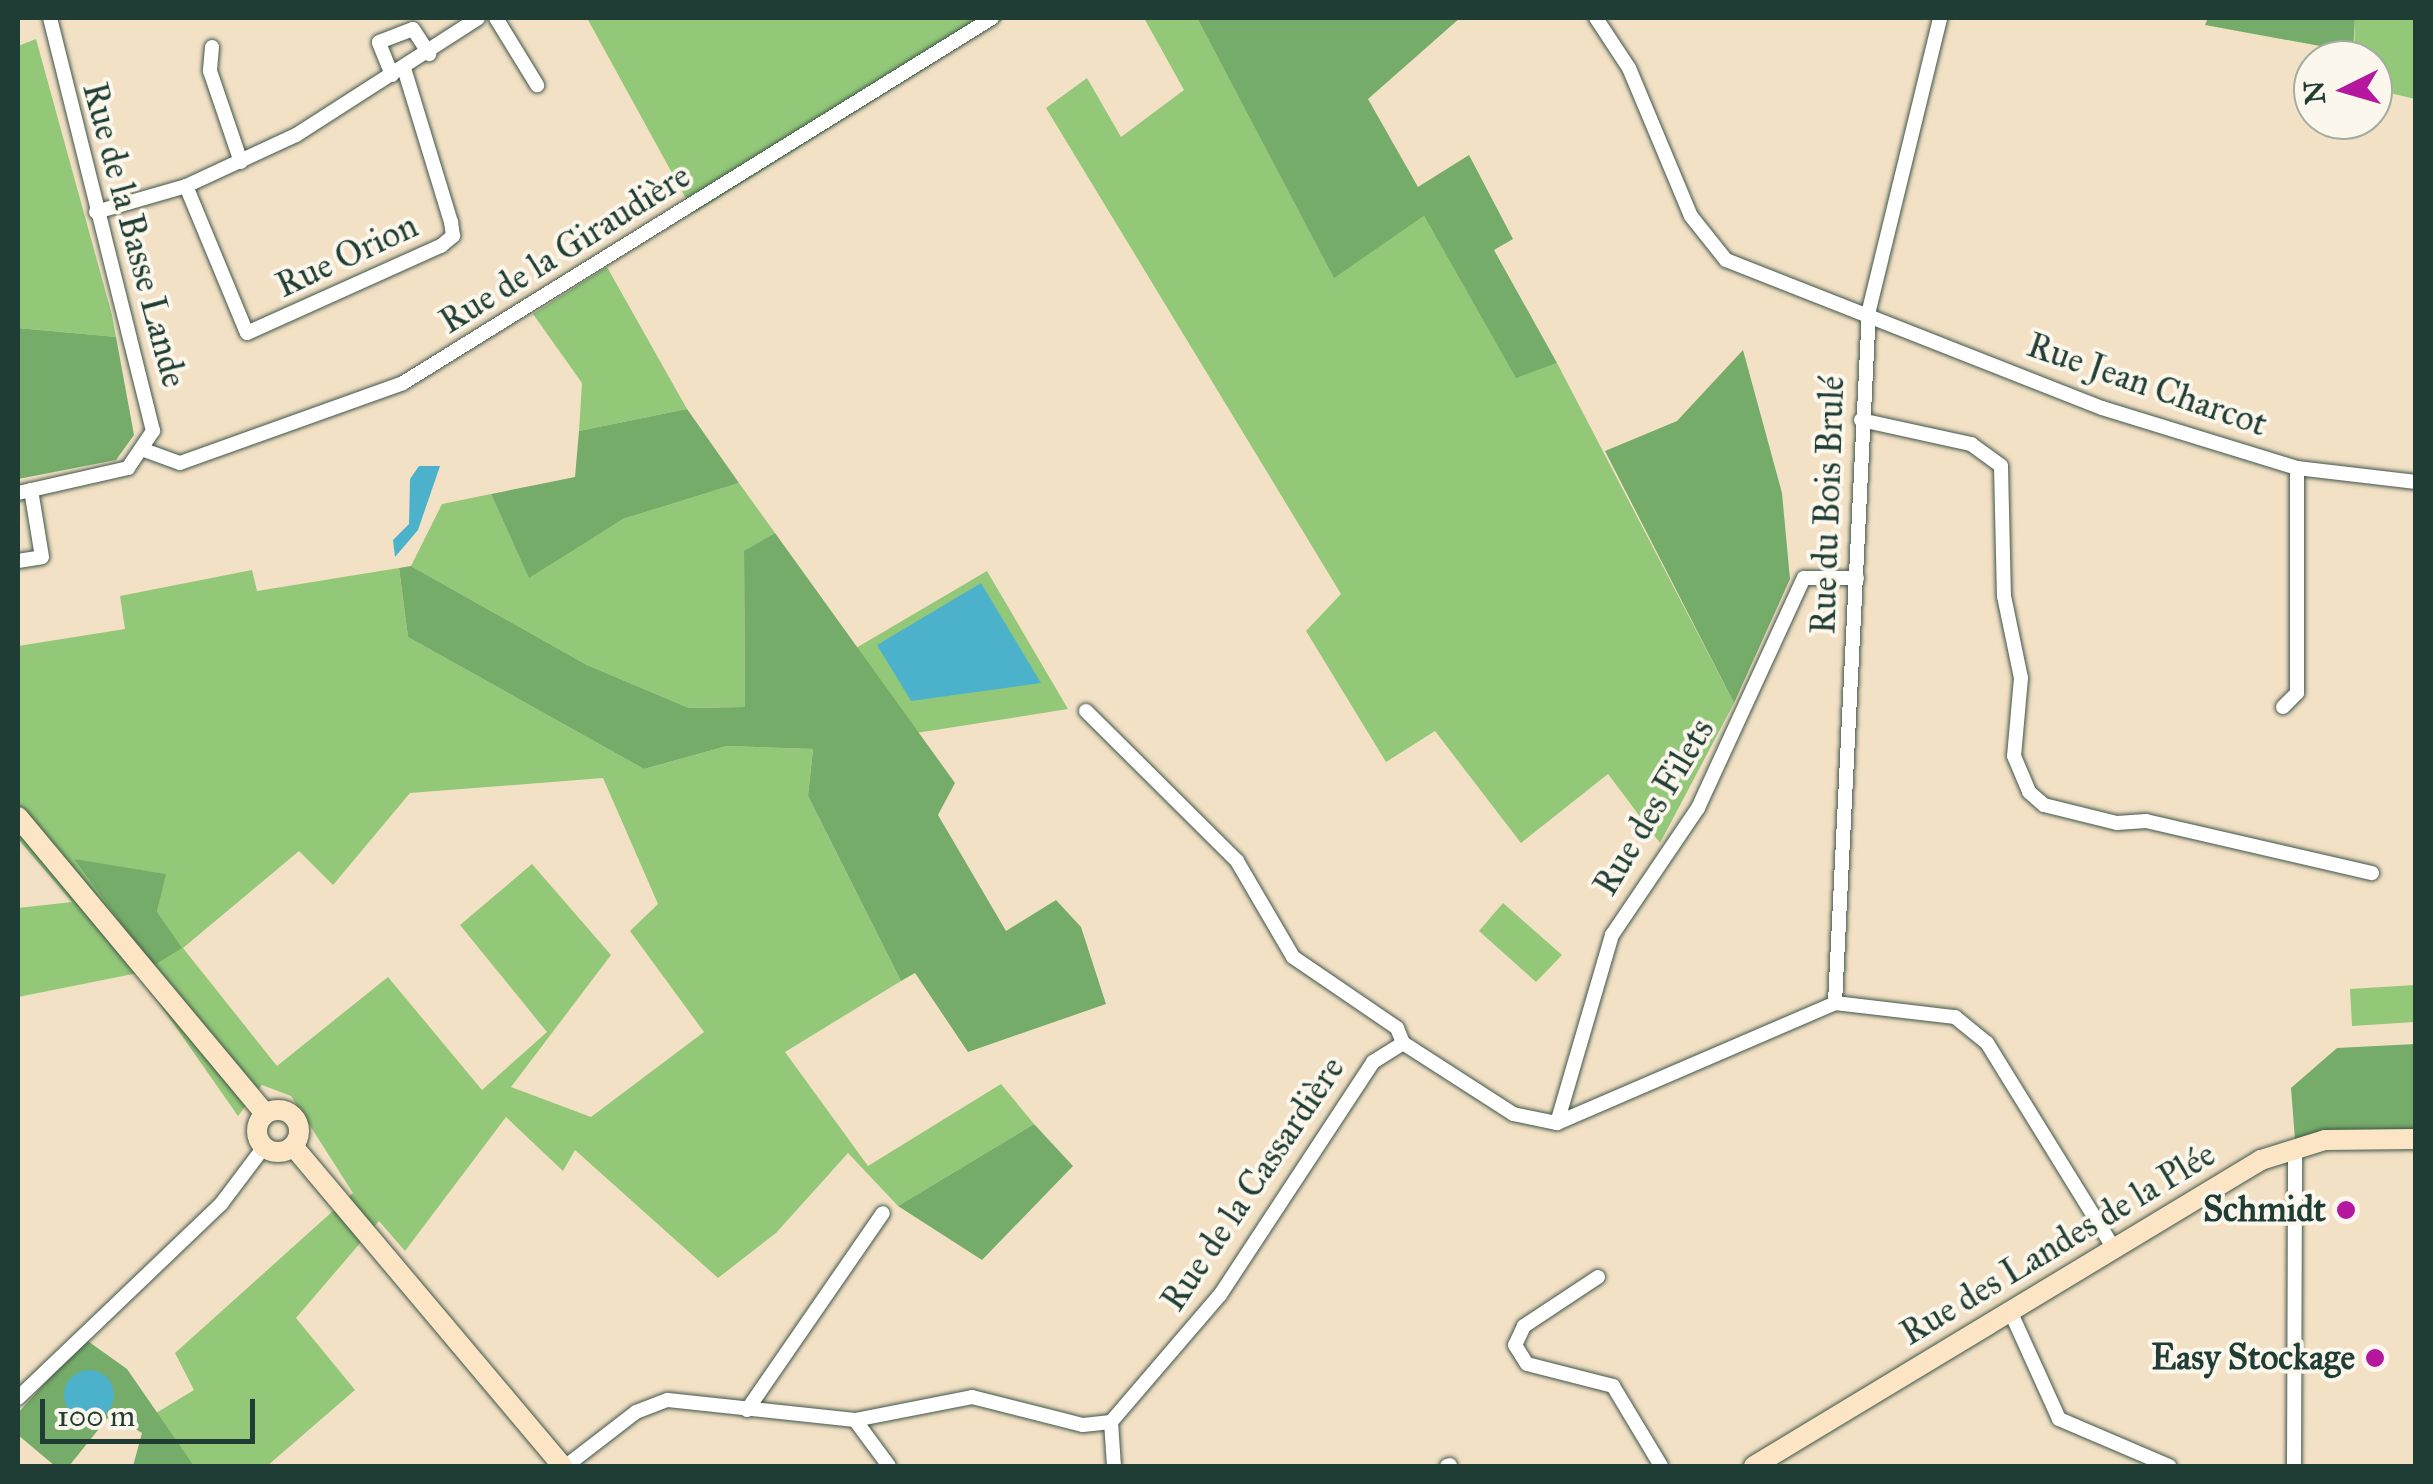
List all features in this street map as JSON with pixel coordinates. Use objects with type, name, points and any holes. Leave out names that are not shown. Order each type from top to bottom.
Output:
[{"type":"main road","points":[[18,817],[265,1113],[296,1119],[293,1146],[564,1466]]},
{"type":"main road","points":[[265,1113],[256,1130],[264,1147],[293,1146]]},
{"type":"main road","name":"Rue des Landes de la Plée","points":[[1754,1466],[2295,1147],[2416,1139]]},
{"type":"street","name":"Rue de la Basse Lande","points":[[50,18],[96,212],[152,416],[144,450]]},
{"type":"street","points":[[96,212],[186,186],[241,162],[429,54],[478,18]]},
{"type":"street","points":[[496,18],[537,85]]},
{"type":"street","name":"Rue de la Giraudière","points":[[144,450],[180,463],[403,383],[992,18]]},
{"type":"street","points":[[1596,18],[1630,68],[1708,245],[1744,268],[1869,310]]},
{"type":"street","name":"Rue du Bois Brulé","points":[[1836,1003],[1869,310],[1940,18]]},
{"type":"street","points":[[398,72],[379,42],[414,29],[429,54]]},
{"type":"street","points":[[212,47],[210,70],[241,162]]},
{"type":"street","name":"Rue Orion","points":[[186,186],[247,332],[441,246],[453,236],[451,222],[398,72]]},
{"type":"street","name":"Rue Jean Charcot","points":[[1869,310],[2102,408],[2297,468],[2416,482]]},
{"type":"street","points":[[1862,420],[1971,444],[2000,466],[2004,596],[2021,678],[2014,756],[2029,792],[2117,823],[2146,821],[2372,873]]},
{"type":"street","points":[[18,561],[42,557],[24,491],[117,473],[144,450]]},
{"type":"street","points":[[2283,706],[2296,692],[2297,468]]},
{"type":"street","name":"Rue des Filets","points":[[1557,1124],[1612,935],[1698,808],[1804,578],[1858,578]]},
{"type":"street","points":[[1086,711],[1237,861],[1293,957],[1397,1028],[1403,1043],[1513,1114],[1557,1124],[1836,1003],[1955,1017],[1970,1027],[2115,1250]]},
{"type":"street","name":"Rue de la Cassardière","points":[[1111,1422],[1220,1295],[1373,1062],[1403,1043]]},
{"type":"street","points":[[18,1398],[221,1204],[264,1147]]},
{"type":"street","points":[[2294,1466],[2295,1147]]},
{"type":"street","points":[[747,1410],[884,1213]]},
{"type":"street","points":[[1598,1276],[1524,1326],[1515,1344],[1527,1364],[1612,1386],[1661,1466]]},
{"type":"street","points":[[2012,1313],[2059,1419],[2169,1466]]},
{"type":"street","points":[[564,1466],[652,1405],[855,1420],[972,1396],[1082,1425],[1111,1422],[1114,1466]]},
{"type":"street","points":[[855,1420],[889,1466]]},
{"type":"green space","points":[[587,18],[1006,18],[694,213]]},
{"type":"green space","points":[[1144,18],[1197,18],[1334,277],[1424,216],[1516,377],[1557,363],[1734,703],[1660,843],[1608,774],[1521,843],[1435,731],[1386,762],[1306,631],[1341,594],[1046,108],[1087,78],[1121,137],[1184,90]]},
{"type":"green space","points":[[1197,18],[1460,18],[1368,99],[1418,187],[1469,155],[1513,239],[1494,250],[1557,363],[1516,378],[1424,216],[1334,278]]},
{"type":"green space","points":[[2208,18],[2355,18],[2354,40],[2293,41],[2205,25]]},
{"type":"green space","points":[[2355,18],[2415,18],[2415,99],[2393,94],[2393,40],[2354,40]]},
{"type":"green space","points":[[36,39],[116,337],[18,328],[18,46]]},
{"type":"green space","points":[[607,267],[687,409],[579,431],[582,383],[533,314]]},
{"type":"green space","points":[[18,328],[116,337],[134,435],[116,460],[18,479]]},
{"type":"green space","points":[[1743,350],[1782,493],[1790,579],[1734,703],[1605,451],[1677,421]]},
{"type":"green space","points":[[687,409],[739,483],[623,519],[529,578],[491,494],[575,477],[579,431]]},
{"type":"green space","points":[[739,483],[775,533],[744,552],[745,707],[689,708],[587,665],[411,566],[442,504],[491,494],[529,577],[623,519]]},
{"type":"green space","points":[[775,533],[955,783],[938,815],[1006,931],[1056,900],[1081,927],[1106,1004],[968,1052],[915,973],[901,981],[808,796],[813,749],[727,746],[644,769],[408,637],[399,568],[411,566],[587,665],[689,708],[745,707],[744,551]]},
{"type":"green space","points":[[399,568],[408,637],[644,769],[727,746],[813,749],[808,796],[901,981],[785,1052],[868,1166],[1001,1084],[1034,1124],[898,1206],[848,1153],[776,1233],[718,1278],[575,1150],[563,1171],[506,1117],[405,1251],[379,1221],[296,1318],[355,1390],[267,1466],[194,1466],[156,1413],[194,1390],[175,1353],[353,1193],[291,1096],[262,1085],[238,1116],[138,973],[18,997],[18,908],[72,902],[18,839],[18,646],[125,629],[120,596],[252,570],[257,591]],"holes":[[[603,778],[658,904],[630,931],[704,1032],[591,1117],[511,1087],[611,955],[532,864],[460,925],[547,1032],[482,1090],[388,977],[277,1066],[183,948],[299,851],[333,885],[410,793]],[[75,860],[165,874],[157,912]]]},
{"type":"green space","points":[[987,571],[1068,709],[916,733],[856,648]]},
{"type":"green space","points":[[74,859],[166,874],[157,912],[182,948],[153,966]]},
{"type":"green space","points":[[1503,903],[1562,955],[1536,982],[1479,931]]},
{"type":"green space","points":[[2415,985],[2415,1022],[2352,1026],[2350,989]]},
{"type":"green space","points":[[2415,1044],[2415,1129],[2295,1139],[2291,1088],[2337,1048]]},
{"type":"green space","points":[[1034,1124],[1073,1166],[982,1260],[898,1206]]},
{"type":"green space","points":[[85,1339],[127,1369],[194,1466],[133,1466],[142,1433],[111,1414],[69,1466],[55,1466],[18,1435],[18,1413]]},
{"type":"water","points":[[419,466],[440,466],[418,530],[395,557],[393,540],[409,524],[410,479]]},
{"type":"water","points":[[981,583],[1041,683],[911,701],[877,645]]},
{"type":"water","points":[[89,1370],[107,1377],[114,1395],[107,1413],[89,1420],[71,1413],[64,1395],[71,1377]]},
{"type":"place","name":"Schmidt","points":[[2346,1210]]},
{"type":"place","name":"Easy Stockage","points":[[2375,1358]]}]
